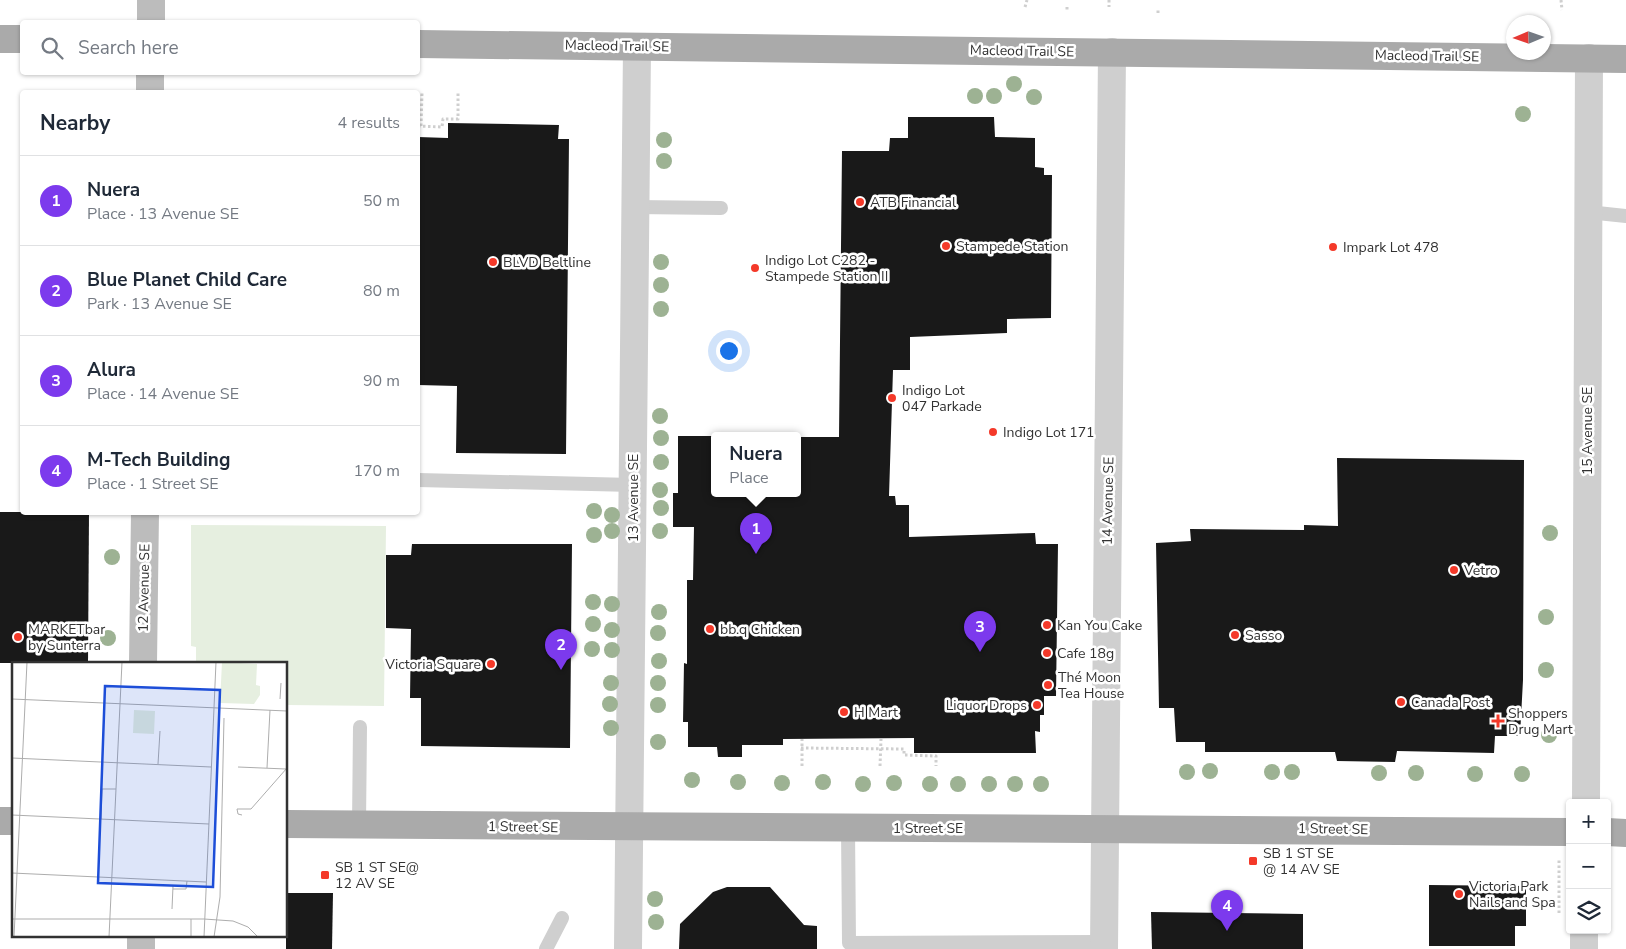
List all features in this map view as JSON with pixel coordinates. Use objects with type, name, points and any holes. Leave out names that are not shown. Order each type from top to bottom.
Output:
[{"type":"main road","points":[[151,0],[151,20]]},
{"type":"main road","points":[[0,39],[20,39]]},
{"type":"main road","name":"Macleod Trail SE","points":[[420,44],[1626,58]]},
{"type":"main road","points":[[150,75],[150,90]]},
{"type":"main road","name":"12 Avenue SE","points":[[143,662],[145,515]]},
{"type":"main road","name":"1 Street SE","points":[[288,824],[630,828],[1106,827],[1566,832]]},
{"type":"main road","points":[[1611,832],[1626,833]]},
{"type":"main road","points":[[141,936],[141,949]]},
{"type":"street","name":"13 Avenue SE","points":[[628,949],[637,47]]},
{"type":"street","name":"14 Avenue SE","points":[[1104,946],[1112,52]]},
{"type":"street","name":"15 Avenue SE","points":[[1586,799],[1589,58]]},
{"type":"street","points":[[1584,934],[1584,949]]},
{"type":"lane","points":[[635,207],[721,208]]},
{"type":"lane","points":[[1588,212],[1626,216]]},
{"type":"lane","points":[[420,480],[633,485]]},
{"type":"lane","points":[[359,825],[360,727]]},
{"type":"lane","points":[[848,828],[849,943],[1104,946]]},
{"type":"lane","points":[[546,949],[562,918]]},
{"type":"path","points":[[1025,6],[1027,0]]},
{"type":"path","points":[[1108,0],[1109,8]]},
{"type":"path","points":[[1561,0],[1562,10]]},
{"type":"path","points":[[1067,7],[1068,12]]},
{"type":"path","points":[[1158,8],[1158,13]]},
{"type":"path","points":[[420,115],[422,93]]},
{"type":"path","points":[[420,126],[442,127],[443,119],[458,119],[458,93]]},
{"type":"path","points":[[802,739],[802,766]]},
{"type":"path","points":[[880,766],[881,739]]},
{"type":"path","points":[[802,748],[904,749],[904,756],[936,756],[936,766]]},
{"type":"green space","points":[[191,525],[386,526],[384,706],[288,705],[288,662],[196,662],[196,647],[191,646]]},
{"type":"building","points":[[908,117],[994,117],[995,137],[1035,138],[1035,167],[1044,168],[1044,175],[1052,175],[1051,318],[1007,319],[1007,333],[910,337],[910,370],[893,370],[889,496],[895,496],[896,505],[909,505],[909,537],[1035,533],[1036,544],[1058,544],[1056,696],[1044,696],[1044,715],[1040,715],[1040,732],[1035,731],[1036,753],[914,753],[914,738],[783,739],[783,745],[742,745],[742,757],[718,757],[717,747],[688,747],[688,722],[683,722],[684,663],[687,664],[687,580],[693,580],[694,527],[673,527],[673,493],[678,493],[678,436],[711,436],[711,497],[801,497],[801,437],[839,437],[842,151],[889,151],[890,138],[908,138]]},
{"type":"building","name":"BLVD Beltline","points":[[448,123],[559,125],[558,139],[569,139],[566,454],[456,453],[457,386],[420,385],[420,137],[448,138]]},
{"type":"building","points":[[1337,458],[1524,460],[1523,680],[1520,736],[1495,736],[1494,753],[1397,751],[1395,762],[1337,761],[1335,752],[1205,752],[1205,742],[1176,742],[1174,708],[1159,708],[1156,543],[1191,541],[1190,529],[1304,530],[1304,525],[1338,526]]},
{"type":"building","points":[[0,512],[20,512],[20,515],[89,515],[88,662],[0,663]]},
{"type":"building","name":"Victoria Square","points":[[412,544],[572,544],[570,748],[421,746],[421,698],[410,698],[411,629],[386,628],[386,555],[411,555]]},
{"type":"building","points":[[1429,885],[1526,886],[1526,926],[1515,926],[1515,946],[1429,946]]},
{"type":"building","points":[[727,887],[770,887],[804,925],[817,926],[817,949],[679,949],[680,924],[713,892]]},
{"type":"building","points":[[288,893],[333,893],[332,949],[286,949],[286,936],[288,936]]},
{"type":"building","points":[[1151,912],[1303,914],[1303,949],[1152,949]]},
{"type":"place","name":"ATB Financial","points":[[860,202]]},
{"type":"place","name":"Stampede Station","points":[[946,246]]},
{"type":"place","name":"Impark Lot 478","points":[[1333,247]]},
{"type":"place","name":"BLVD Beltline","points":[[493,262]]},
{"type":"place","name":"Indigo Lot C282 - Stampede Station II","points":[[755,268]]},
{"type":"place","name":"Indigo Lot 047 Parkade","points":[[892,398]]},
{"type":"place","name":"Indigo Lot 171","points":[[993,432]]},
{"type":"place","name":"Nuera","points":[[756,554]]},
{"type":"place","name":"Vetro","points":[[1454,570]]},
{"type":"place","name":"Kan You Cake","points":[[1047,625]]},
{"type":"place","name":"bb.q Chicken","points":[[710,629]]},
{"type":"place","name":"Sasso","points":[[1235,635]]},
{"type":"place","name":"MARKETbar by Sunterra","points":[[18,637]]},
{"type":"place","name":"Alura","points":[[980,652]]},
{"type":"place","name":"Cafe 18g","points":[[1047,653]]},
{"type":"place","name":"Victoria Square","points":[[491,664]]},
{"type":"place","name":"Blue Planet Child Care","points":[[561,670]]},
{"type":"place","name":"Thé Moon Tea House","points":[[1048,685]]},
{"type":"place","name":"Canada Post","points":[[1401,702]]},
{"type":"place","name":"Liquor Drops","points":[[1037,705]]},
{"type":"place","name":"H Mart","points":[[844,712]]},
{"type":"place","name":"Shoppers Drug Mart","points":[[1498,721]]},
{"type":"place","name":"SB 1 ST SE @ 14 AV SE","points":[[1253,861]]},
{"type":"place","name":"SB 1 ST SE@ 12 AV SE","points":[[325,875]]},
{"type":"place","name":"Victoria Park Nails and Spa","points":[[1459,894]]},
{"type":"place","name":"M-Tech Building","points":[[1227,931]]}]
